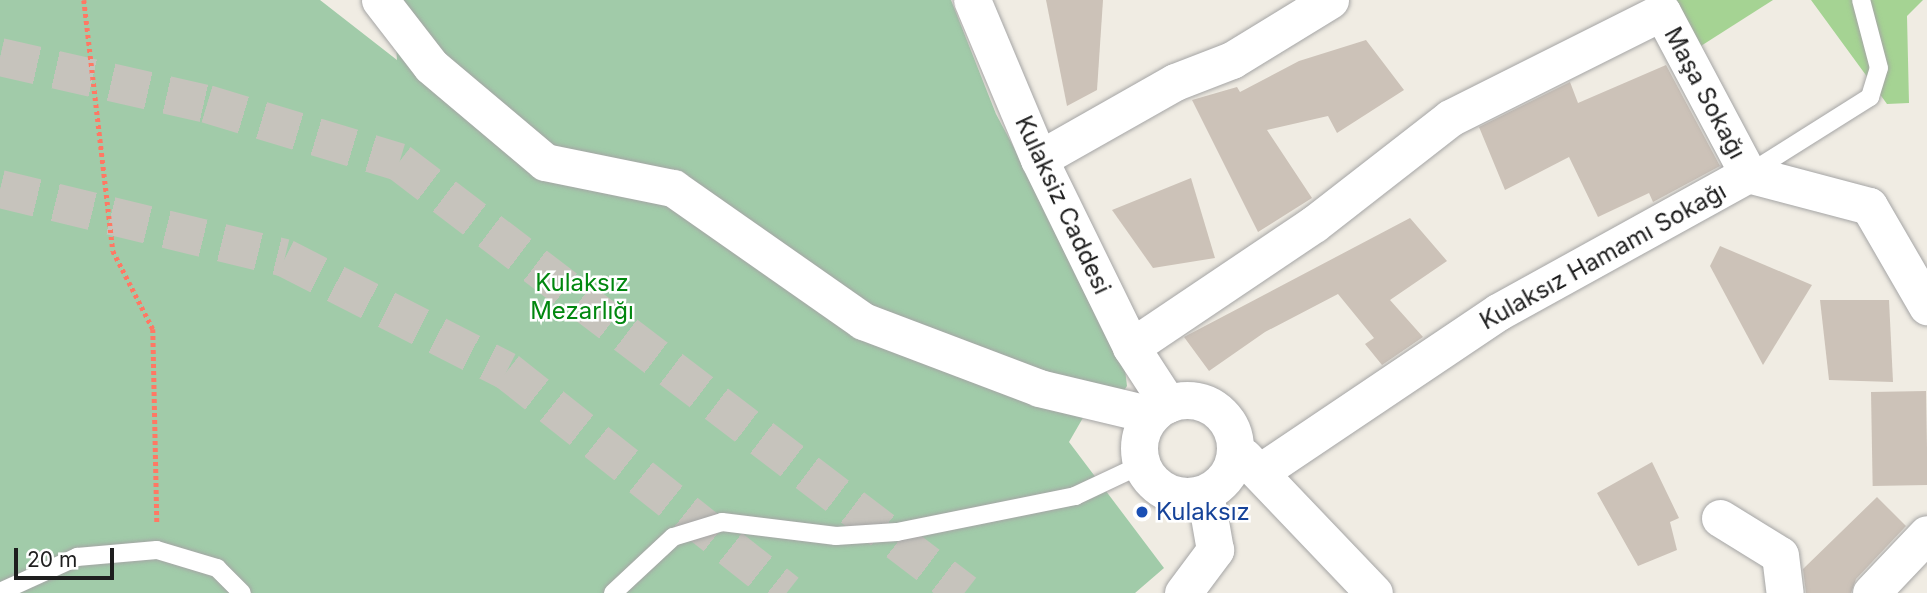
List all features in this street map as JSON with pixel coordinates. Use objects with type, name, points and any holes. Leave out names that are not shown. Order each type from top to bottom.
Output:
[{"type":"street","points":[[380,0],[431,66],[545,162],[673,188],[863,321],[1039,388],[1160,409],[1183,400],[1213,408],[1225,419],[1248,460],[1374,593]]},
{"type":"street","name":"Kulaksiz Caddesi","points":[[972,0],[1039,159],[1160,409]]},
{"type":"street","points":[[1039,159],[1175,82],[1232,60],[1331,0]]},
{"type":"street","name":"Maşa Sokağı","points":[[1131,346],[1314,224],[1450,118],[1662,12],[1748,174]]},
{"type":"street","name":"Kulaksız Hamamı Sokağı","points":[[1248,460],[1498,312],[1748,174],[1869,206],[1927,306]]},
{"type":"street","points":[[1160,409],[1139,439],[1141,466],[1175,496],[1205,493],[1248,460]]},
{"type":"street","points":[[1183,593],[1215,550],[1205,493]]},
{"type":"street","points":[[1720,518],[1780,555],[1785,593]]},
{"type":"street","points":[[1871,593],[1927,534]]},
{"type":"lane","points":[[1748,174],[1870,97],[1879,68],[1861,0]]},
{"type":"lane","points":[[613,593],[673,537],[722,522],[836,536],[897,532],[1075,496],[1141,466]]},
{"type":"lane","points":[[0,592],[76,558],[157,550],[217,568],[242,593]]},
{"type":"path","points":[[84,0],[113,251],[153,329],[157,550]]},
{"type":"green space","name":"Kulaksız Mezarlığı","points":[[0,0],[320,0],[397,60],[393,0],[951,0],[996,114],[1123,352],[1127,386],[1117,401],[1084,416],[1069,442],[1164,568],[1135,593],[0,593]]},
{"type":"green space","points":[[1664,0],[1773,0],[1693,51]]},
{"type":"green space","points":[[1811,0],[1923,0],[1907,16],[1909,103],[1887,104]]},
{"type":"building","points":[[1046,0],[1103,0],[1097,90],[1067,106]]},
{"type":"building","points":[[1366,40],[1404,90],[1337,133],[1328,116],[1267,130],[1312,198],[1258,232],[1192,100],[1237,87],[1240,92],[1299,61]]},
{"type":"building","points":[[1666,65],[1720,166],[1653,202],[1649,193],[1598,217],[1569,157],[1505,190],[1479,127],[1570,82],[1578,103]]},
{"type":"building","points":[[1191,178],[1215,258],[1153,268],[1112,210]]},
{"type":"building","points":[[1410,218],[1447,261],[1390,300],[1423,337],[1382,365],[1365,344],[1374,338],[1338,294],[1265,332],[1209,371],[1184,337]]},
{"type":"building","points":[[1720,246],[1812,285],[1763,365],[1710,266]]},
{"type":"building","points":[[1820,300],[1889,300],[1893,382],[1829,380]]},
{"type":"building","points":[[1926,391],[1927,485],[1873,486],[1871,392]]},
{"type":"building","points":[[1652,462],[1679,518],[1670,522],[1677,550],[1638,566],[1597,493]]},
{"type":"building","points":[[1877,497],[1906,526],[1856,579],[1851,593],[1806,593],[1803,569]]},
{"type":"tunnel","points":[[0,57],[207,104],[399,162],[965,593]]},
{"type":"tunnel","points":[[0,189],[285,258],[507,371],[787,593]]},
{"type":"place","name":"Kulaksız","points":[[1142,512]]}]
